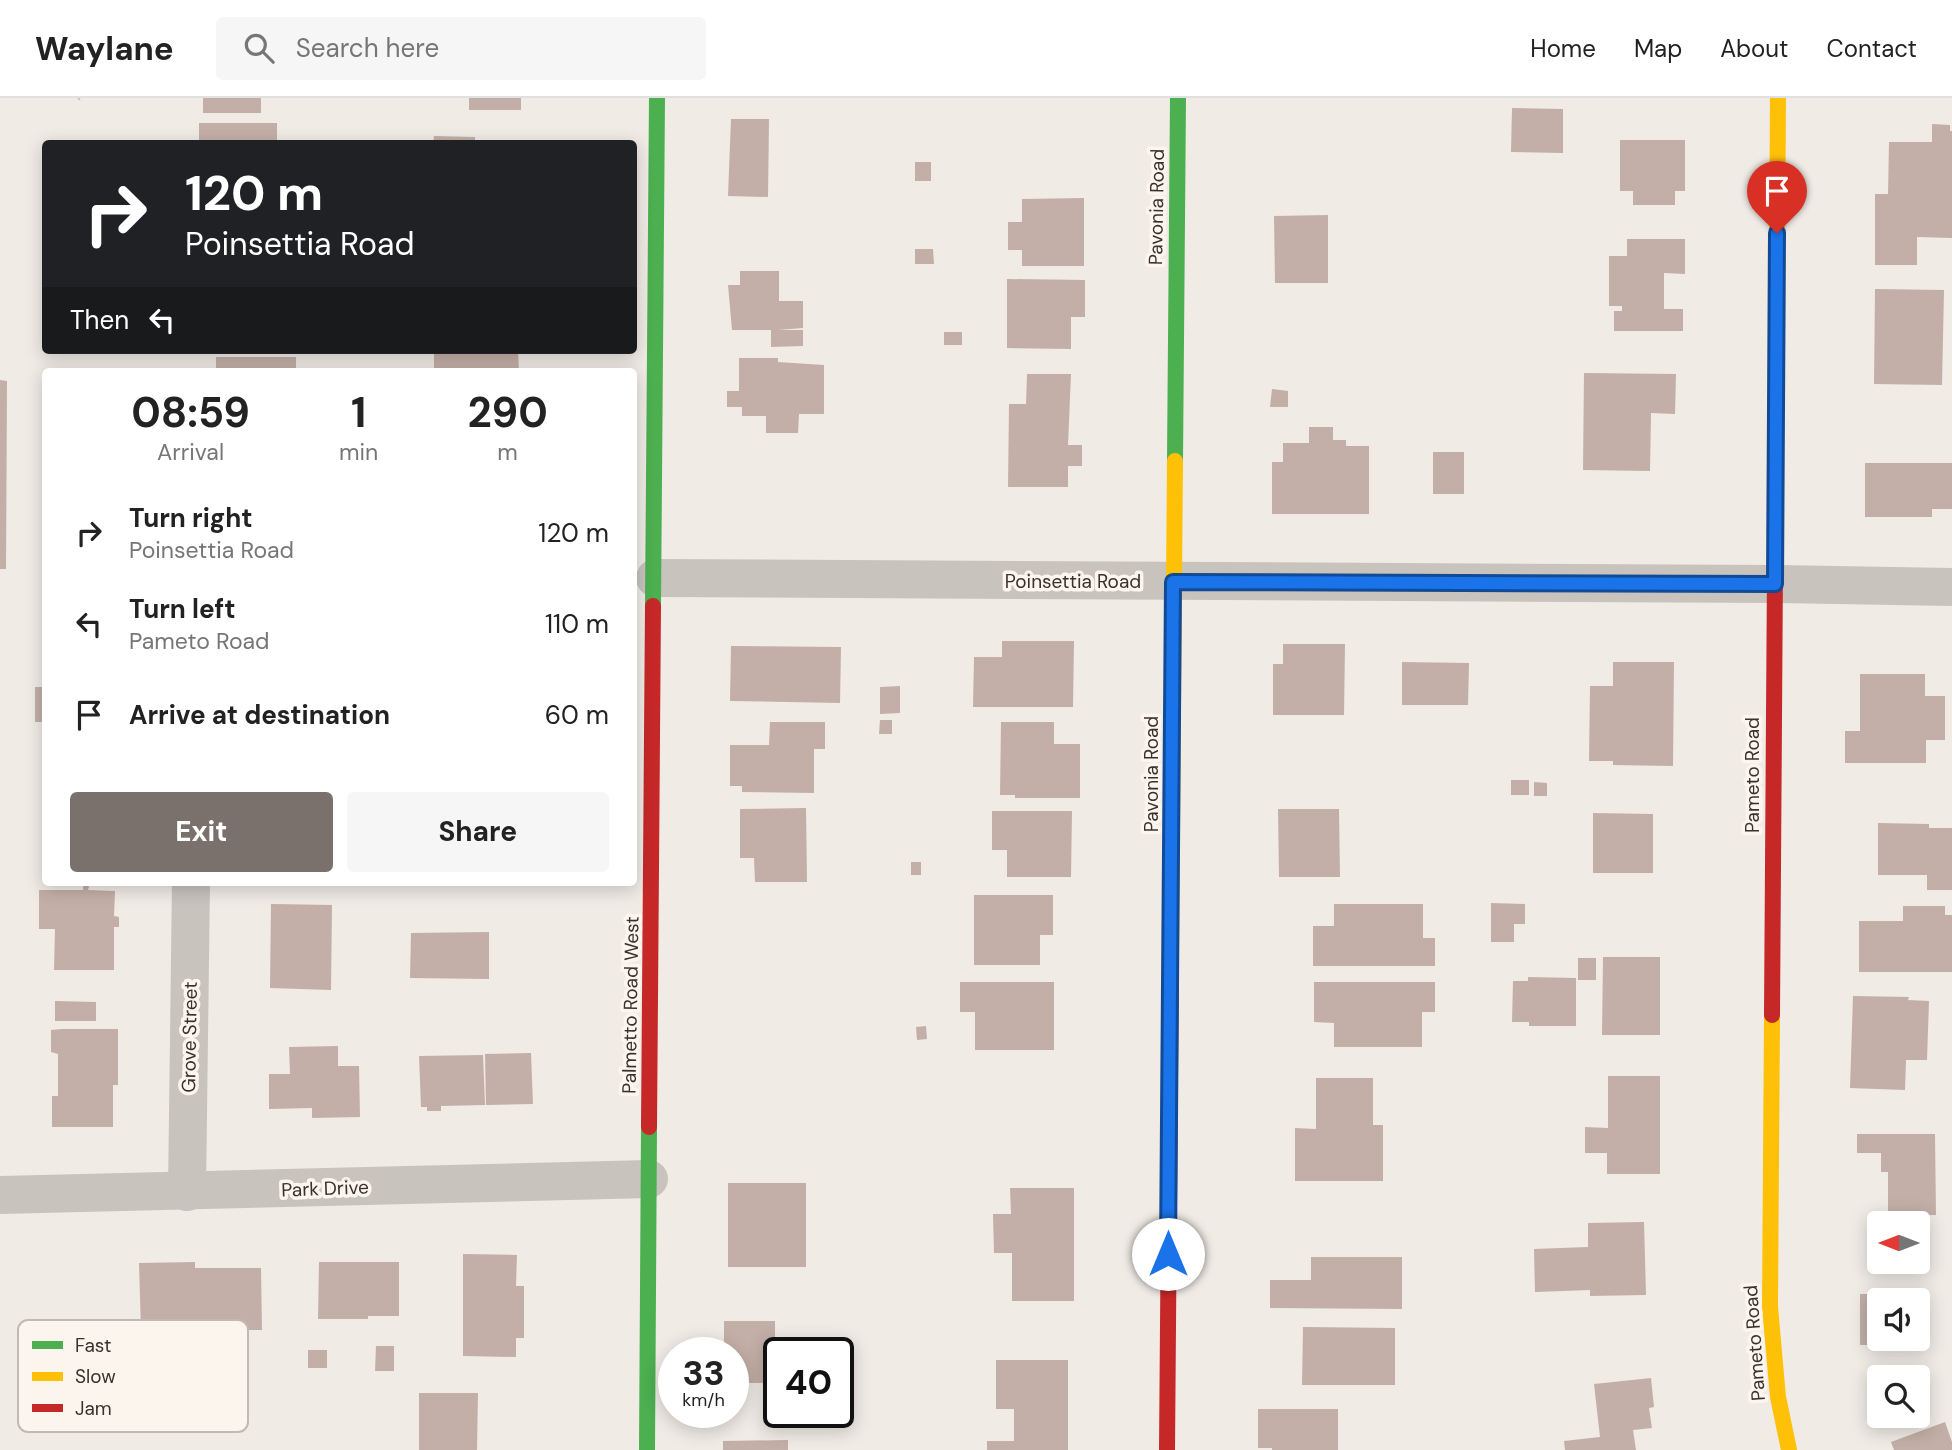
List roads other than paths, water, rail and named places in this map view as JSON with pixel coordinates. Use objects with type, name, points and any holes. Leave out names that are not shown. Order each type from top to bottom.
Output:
[{"type":"street","name":"Palmetto Road West","points":[[647,1450],[649,1179],[644,718],[655,578],[645,258],[657,98]]},
{"type":"street","name":"Pavonia Road","points":[[1167,1450],[1178,98]]},
{"type":"street","name":"Pameto Road","points":[[1778,98],[1770,1307],[1774,1368],[1783,1429],[1789,1450]]},
{"type":"street","name":"Poinsettia Road","points":[[655,578],[1952,587]]},
{"type":"street","name":"Grove Street","points":[[187,1192],[191,886]]},
{"type":"street","name":"Park Drive","points":[[0,1195],[649,1179]]}]
